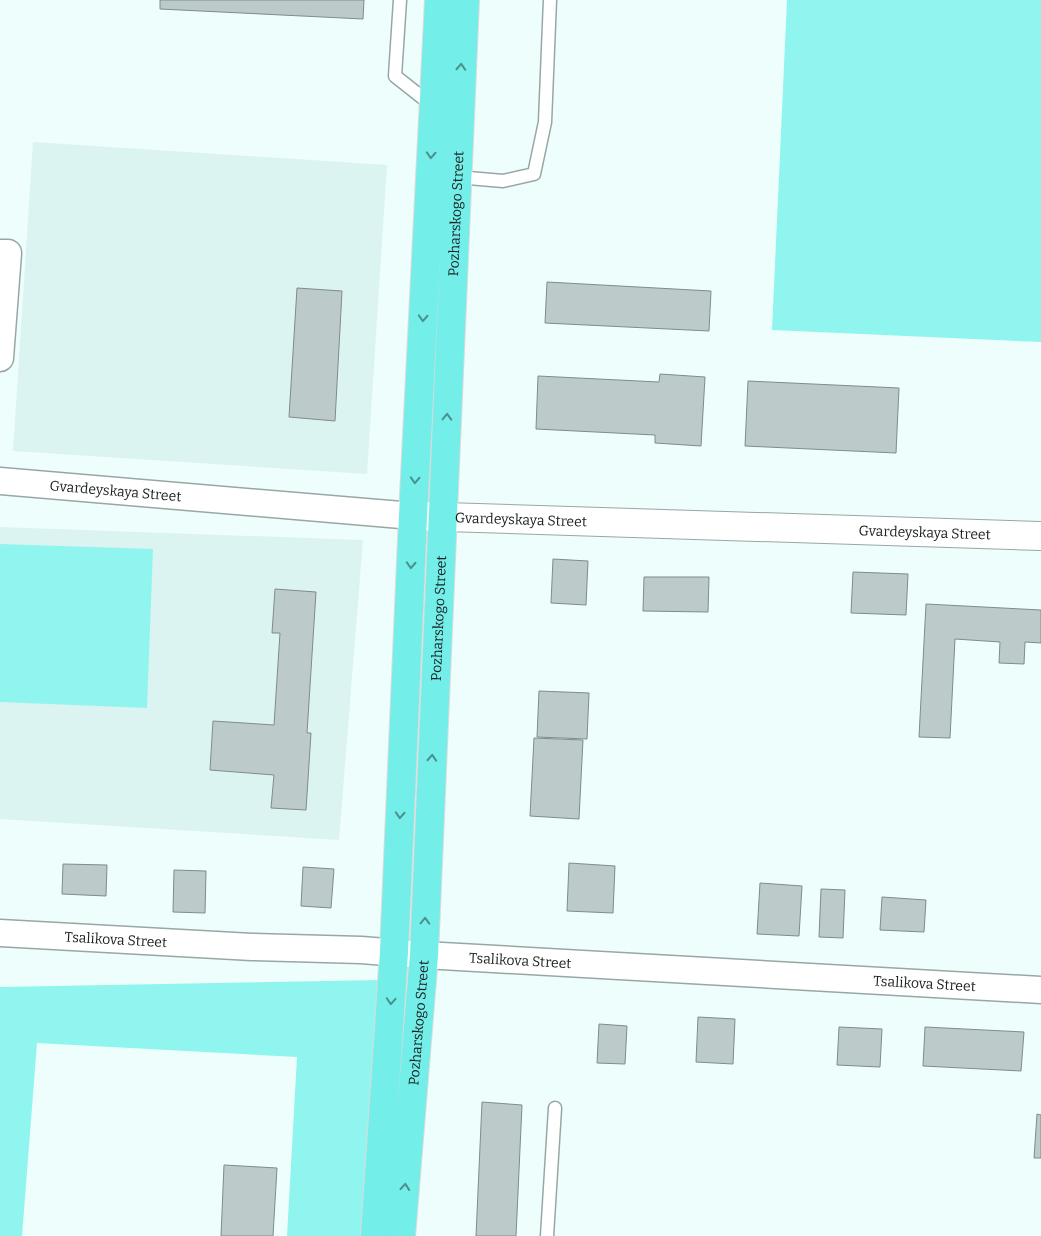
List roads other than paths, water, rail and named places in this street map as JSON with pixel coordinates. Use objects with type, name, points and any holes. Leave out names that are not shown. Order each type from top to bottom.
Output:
[{"type":"main road","name":"Pozharskogo Street","points":[[401,1236],[424,955],[457,177],[446,111],[439,0]]},
{"type":"main road","name":"Pozharskogo Street","points":[[375,1236],[394,952],[413,516],[446,111],[465,0]]},
{"type":"street","points":[[0,252],[8,253],[0,350]]},
{"type":"street","name":"Gvardeyskaya Street","points":[[0,481],[443,518],[1041,536]]},
{"type":"street","name":"Tsalikova Street","points":[[0,933],[394,952],[1041,990]]},
{"type":"lane","points":[[400,0],[396,76],[446,111]]},
{"type":"lane","points":[[457,177],[503,181],[534,174],[545,122],[550,0]]},
{"type":"lane","points":[[548,1236],[555,1108]]}]
